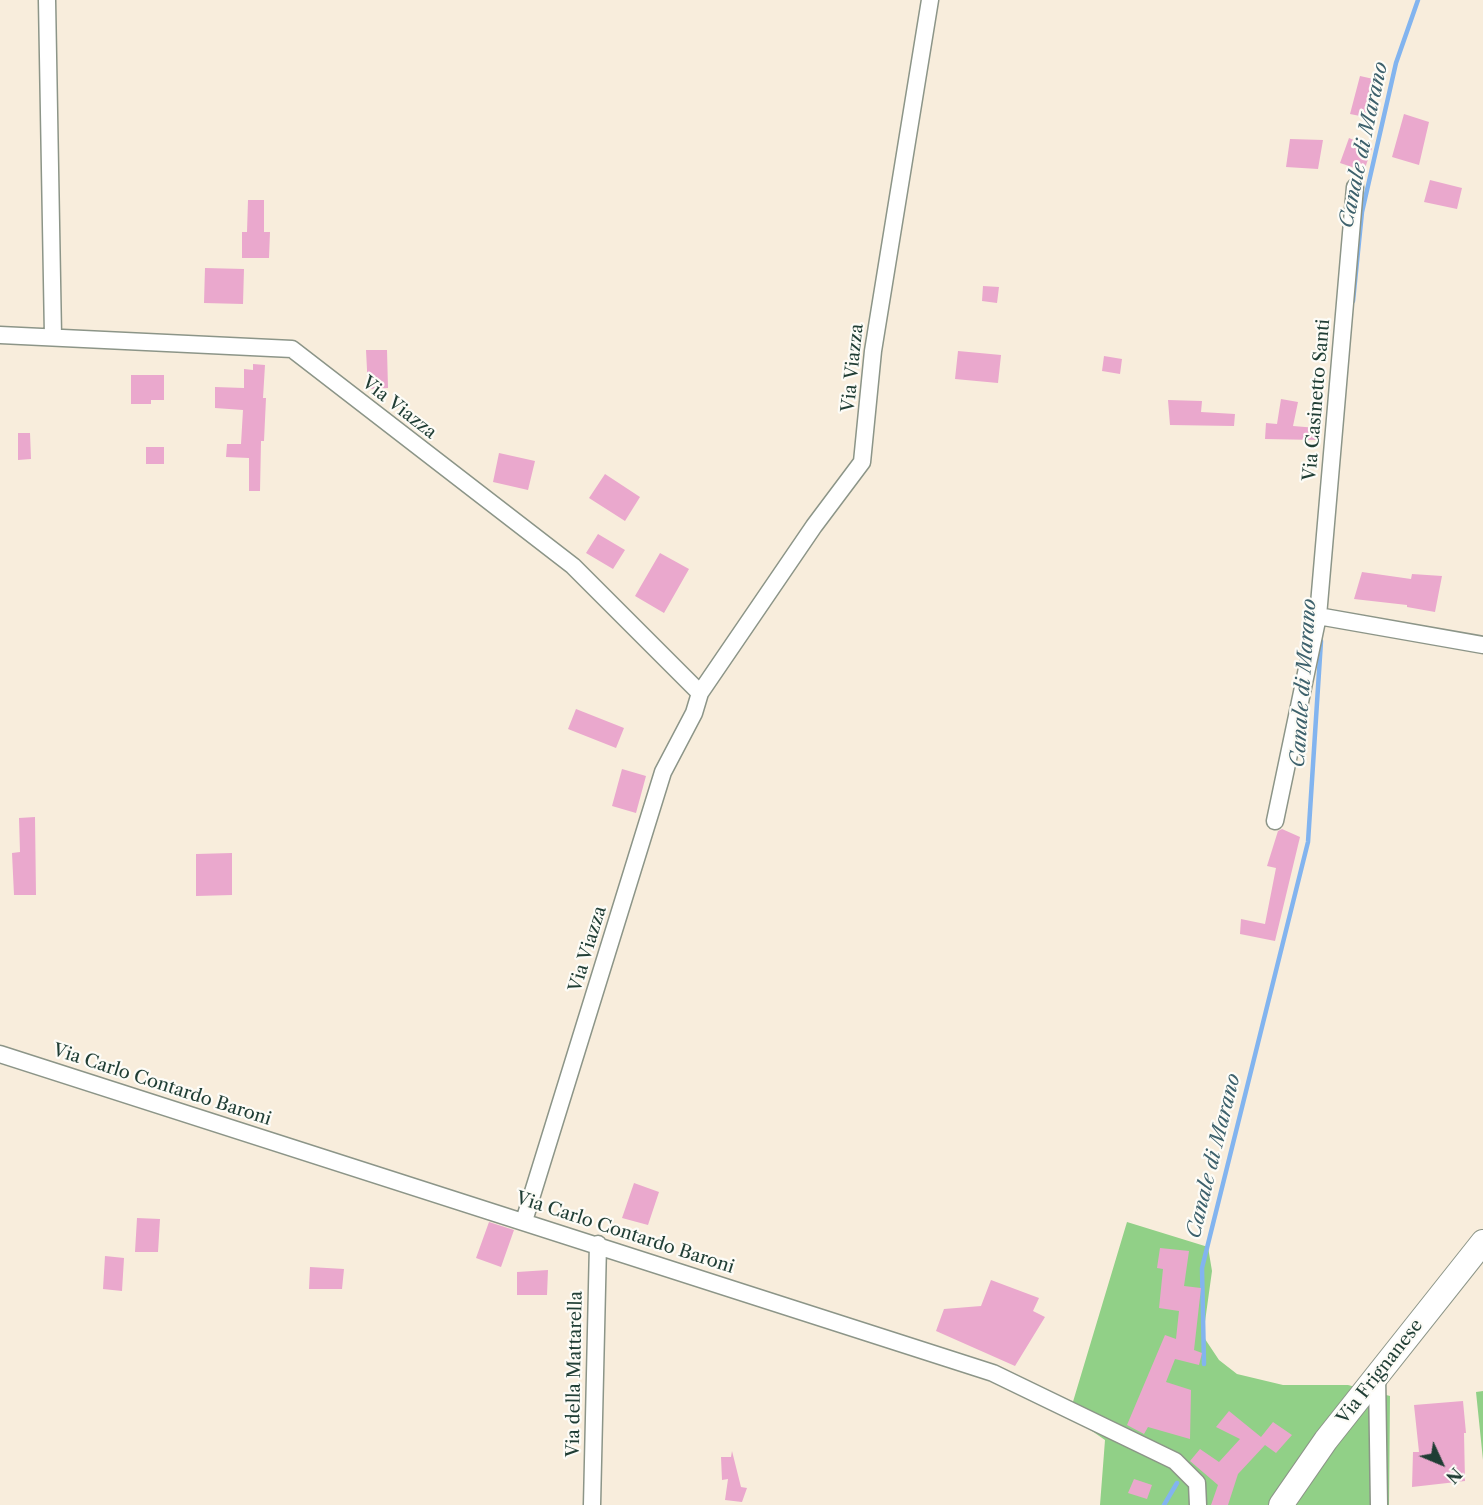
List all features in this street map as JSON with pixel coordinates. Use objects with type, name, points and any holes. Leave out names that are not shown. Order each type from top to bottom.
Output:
[{"type":"main road","name":"Via Frignanese","points":[[1281,1505],[1326,1440],[1483,1242]]},
{"type":"street","points":[[47,0],[53,336]]},
{"type":"street","name":"Via Viazza","points":[[524,1221],[663,772],[694,713],[700,693],[814,526],[857,471],[865,453],[873,351],[930,0]]},
{"type":"street","name":"Via Casinetto Santi","points":[[1275,821],[1323,617],[1355,187]]},
{"type":"street","name":"Via Viazza","points":[[0,335],[292,348],[573,566],[700,693]]},
{"type":"street","points":[[1323,617],[1483,645]]},
{"type":"street","name":"Via Carlo Contardo Baroni","points":[[0,1054],[598,1244],[993,1373],[1175,1461],[1197,1483],[1198,1505]]},
{"type":"street","name":"Via della Mattarella","points":[[592,1505],[598,1244]]},
{"type":"street","points":[[1377,1375],[1379,1505]]},
{"type":"green space","points":[[1127,1222],[1208,1247],[1212,1271],[1203,1336],[1219,1360],[1237,1374],[1283,1385],[1348,1385],[1390,1396],[1389,1505],[1100,1505],[1105,1440],[1069,1415]]},
{"type":"green space","points":[[1483,1391],[1483,1460],[1476,1392]]},
{"type":"building","points":[[1360,76],[1378,80],[1370,118],[1350,114]]},
{"type":"building","points":[[1404,114],[1429,122],[1419,165],[1392,157]]},
{"type":"building","points":[[1349,138],[1372,148],[1364,171],[1340,163]]},
{"type":"building","points":[[1290,139],[1323,140],[1318,169],[1286,167]]},
{"type":"building","points":[[1430,180],[1462,188],[1457,209],[1424,202]]},
{"type":"building","points":[[248,200],[264,200],[264,232],[270,232],[269,258],[242,258],[242,232],[247,232]]},
{"type":"building","points":[[205,268],[244,269],[243,304],[204,303]]},
{"type":"building","points":[[983,286],[999,287],[997,303],[982,301]]},
{"type":"building","points":[[366,350],[387,350],[388,388],[368,389]]},
{"type":"building","points":[[958,351],[1001,355],[998,383],[955,379]]},
{"type":"building","points":[[1104,356],[1122,359],[1120,374],[1102,371]]},
{"type":"building","points":[[253,364],[265,365],[263,398],[266,398],[264,441],[261,441],[260,491],[249,491],[249,458],[226,457],[227,444],[241,444],[243,410],[215,408],[215,387],[244,388],[244,369],[253,370]]},
{"type":"building","points":[[131,375],[164,375],[164,400],[151,400],[151,404],[131,404]]},
{"type":"building","points":[[1281,399],[1298,402],[1293,426],[1317,428],[1318,440],[1265,439],[1266,423],[1277,424]]},
{"type":"building","points":[[1168,400],[1202,401],[1201,412],[1235,414],[1234,426],[1170,425]]},
{"type":"building","points":[[18,433],[30,433],[31,459],[18,460]]},
{"type":"building","points":[[146,447],[164,447],[164,464],[146,464]]},
{"type":"building","points":[[499,453],[535,461],[528,490],[493,482]]},
{"type":"building","points":[[605,474],[640,497],[625,521],[589,498]]},
{"type":"building","points":[[598,534],[625,550],[613,569],[586,553]]},
{"type":"building","points":[[660,553],[689,569],[664,613],[635,596]]},
{"type":"building","points":[[1362,572],[1411,579],[1412,574],[1442,576],[1435,612],[1407,607],[1407,605],[1354,599]]},
{"type":"building","points":[[576,709],[624,728],[616,748],[568,729]]},
{"type":"building","points":[[622,769],[646,776],[636,813],[612,806]]},
{"type":"building","points":[[35,817],[36,895],[14,895],[12,853],[20,852],[19,818]]},
{"type":"building","points":[[1282,829],[1300,837],[1275,941],[1240,934],[1241,919],[1265,924],[1276,868],[1267,866],[1278,831]]},
{"type":"building","points":[[232,853],[232,895],[196,896],[196,854]]},
{"type":"building","points":[[634,1183],[659,1192],[648,1225],[622,1218]]},
{"type":"building","points":[[137,1218],[160,1219],[158,1252],[135,1252]]},
{"type":"building","points":[[489,1222],[514,1230],[501,1267],[476,1258]]},
{"type":"building","points":[[1160,1248],[1189,1251],[1184,1286],[1201,1288],[1194,1350],[1202,1353],[1199,1365],[1175,1359],[1166,1382],[1191,1390],[1190,1439],[1148,1427],[1144,1434],[1127,1425],[1165,1335],[1176,1339],[1179,1311],[1159,1308],[1163,1269],[1157,1268]]},
{"type":"building","points":[[105,1256],[124,1258],[122,1291],[103,1289]]},
{"type":"building","points":[[310,1267],[344,1269],[342,1289],[309,1289]]},
{"type":"building","points":[[548,1270],[547,1295],[517,1295],[517,1272]]},
{"type":"building","points":[[991,1280],[1039,1298],[1033,1311],[1045,1317],[1015,1366],[936,1331],[944,1309],[981,1306]]},
{"type":"building","points":[[1463,1401],[1466,1433],[1464,1433],[1465,1481],[1412,1487],[1413,1452],[1419,1452],[1414,1405]]},
{"type":"building","points":[[1229,1411],[1261,1437],[1273,1422],[1292,1435],[1276,1453],[1265,1445],[1238,1474],[1228,1505],[1211,1505],[1218,1485],[1190,1461],[1200,1449],[1219,1462],[1240,1439],[1216,1427]]},
{"type":"building","points":[[732,1451],[741,1487],[747,1488],[742,1502],[725,1500],[728,1479],[722,1480],[721,1457],[731,1457]]},
{"type":"building","points":[[1134,1479],[1152,1485],[1147,1499],[1128,1493]]},
{"type":"waterway","name":"Canale di Marano","points":[[1353,301],[1362,212],[1396,63],[1418,0]]},
{"type":"waterway","name":"Canale di Marano","points":[[1204,1364],[1202,1268],[1308,842],[1321,641]]},
{"type":"waterway","name":"Canale di Marano","points":[[1164,1505],[1177,1483]]}]
